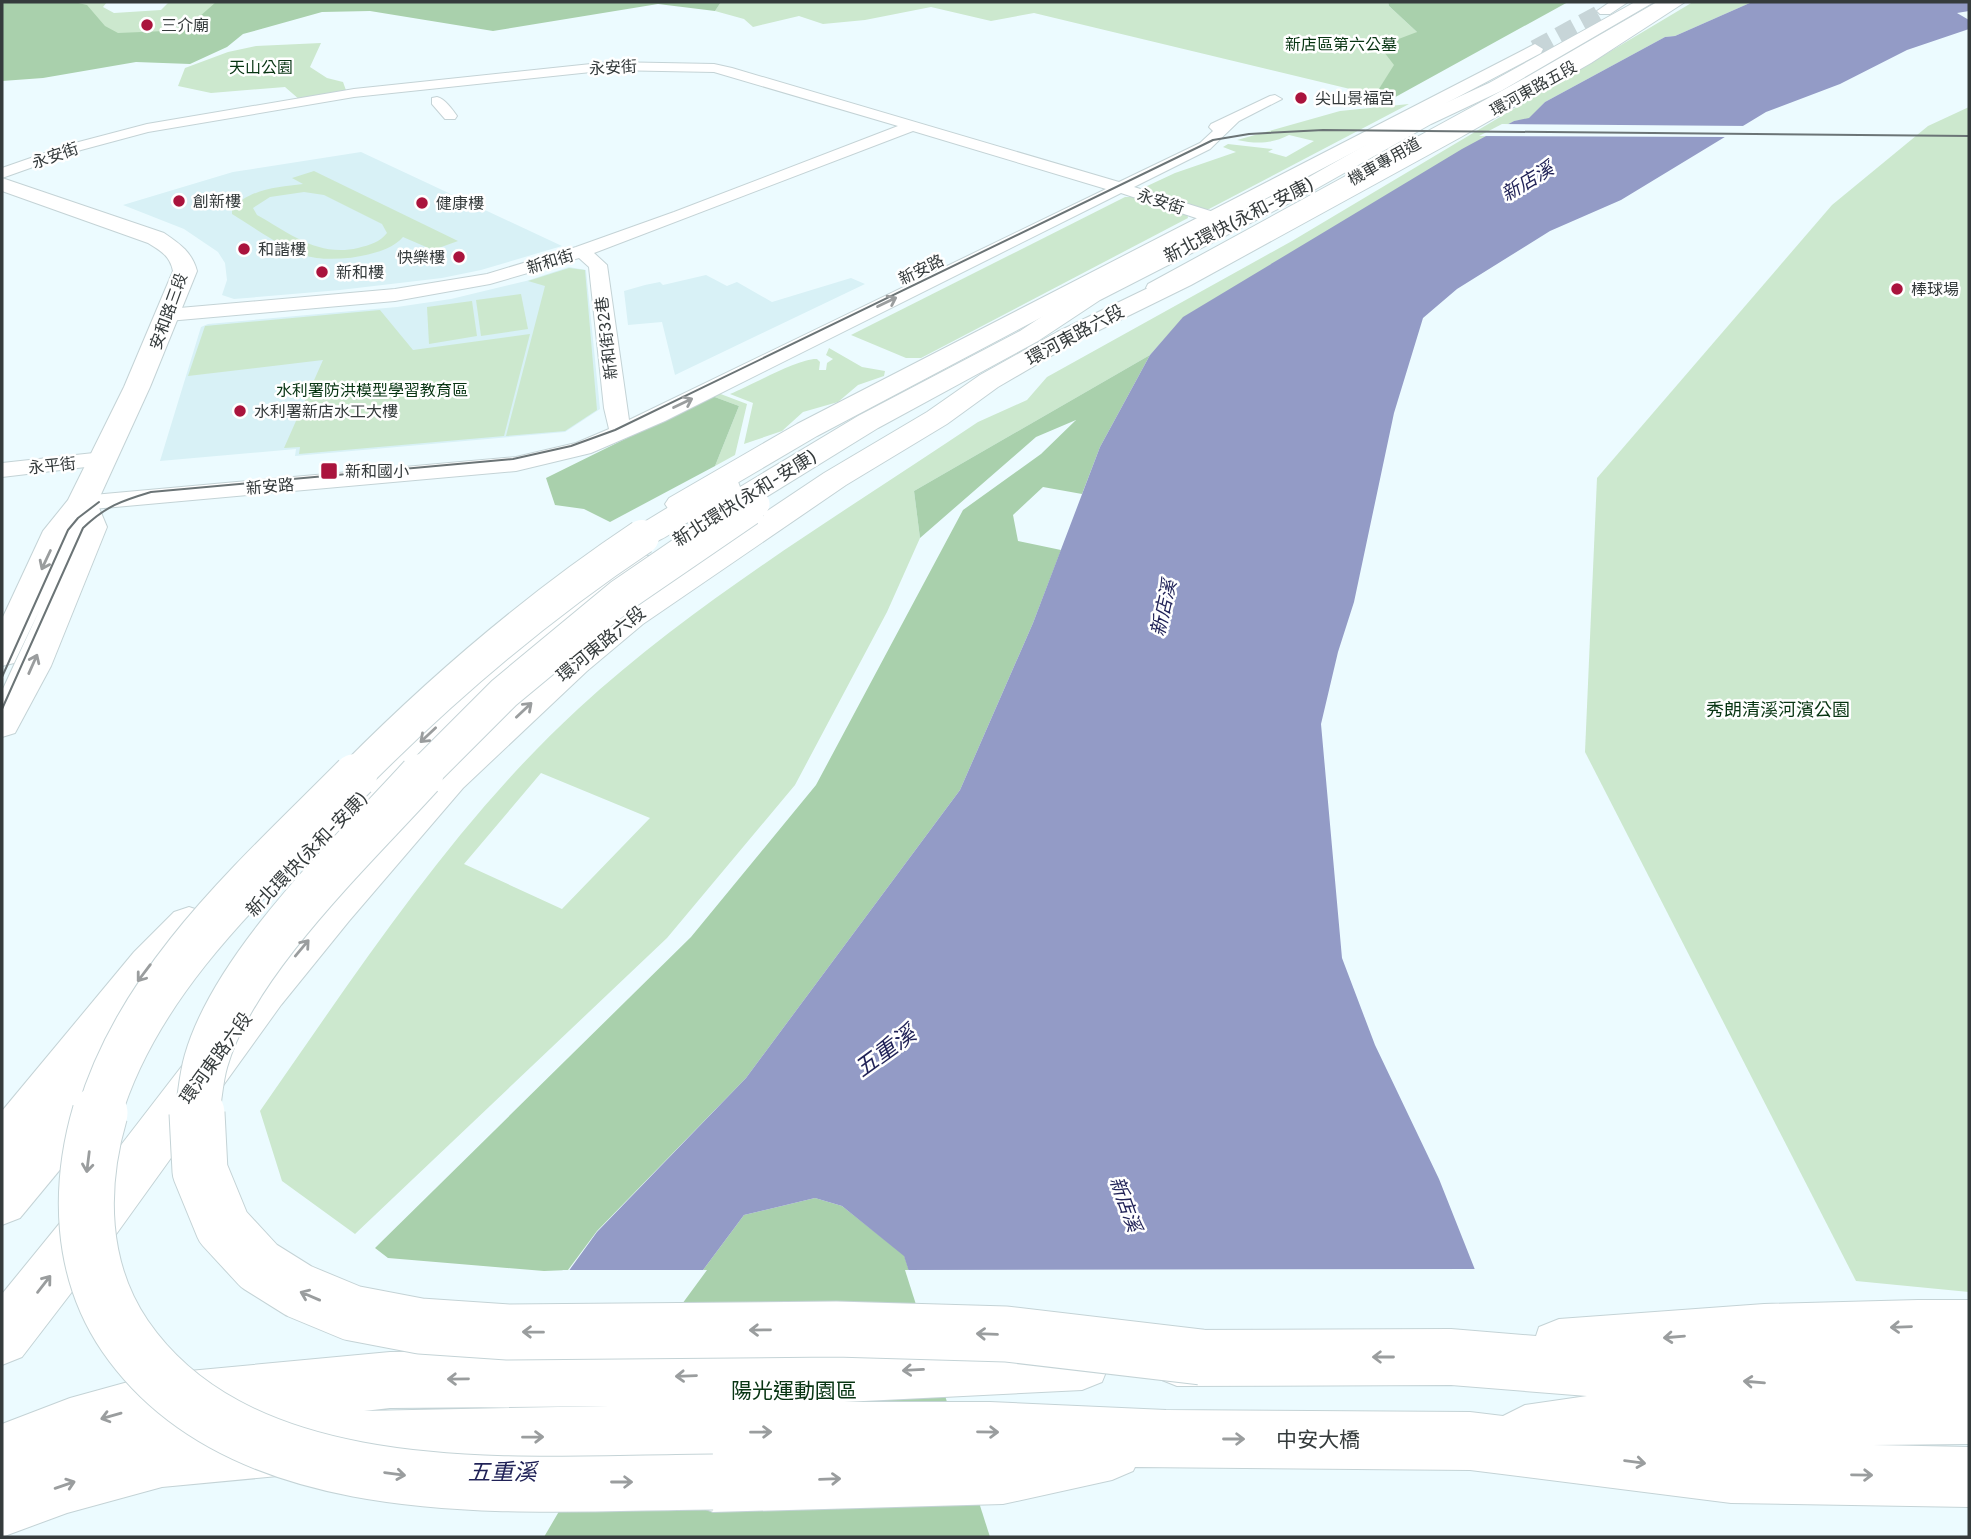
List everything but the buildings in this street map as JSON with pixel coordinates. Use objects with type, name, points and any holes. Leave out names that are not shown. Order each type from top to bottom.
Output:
[{"type":"main road","points":[[1605,11],[1620,2]]},
{"type":"main road","name":"新北環快(永和-安康)","points":[[2,1201],[255,906],[348,810],[459,705],[570,612],[726,508],[868,422],[1029,335],[1091,295],[1273,195],[1300,190],[1424,120],[1559,53],[1646,2]]},
{"type":"main road","name":"新北環快(永和-安康)","points":[[1066,337],[1196,257],[1568,54],[1655,2]]},
{"type":"main road","name":"環河東路五段","points":[[1386,169],[1585,59],[1677,2]]},
{"type":"main road","name":"環河東路五段","points":[[1273,195],[1321,164],[1406,116],[1535,49]]},
{"type":"main road","name":"環河東路六段","points":[[2,1338],[99,1215],[265,992],[449,779],[575,663],[631,617],[824,486],[937,418],[989,381],[1066,337],[1183,280],[1386,169]]},
{"type":"main road","name":"安和路三段","points":[[2,184],[137,230],[173,249],[182,259],[185,271],[103,459],[82,503],[59,531],[2,655]]},
{"type":"main road","points":[[2,1147],[150,965],[300,808],[383,729],[460,662],[559,584],[629,536],[751,460],[1214,218],[1273,195]]},
{"type":"main road","points":[[1091,295],[1026,322],[770,457],[642,537],[557,597],[423,708],[379,749],[217,918],[160,989],[127,1043],[104,1096],[90,1149],[83,1203],[87,1246],[98,1287],[129,1345],[178,1395],[250,1438],[306,1458],[388,1474],[460,1482],[713,1482],[1003,1474],[1166,1439]]},
{"type":"main road","points":[[989,381],[869,436],[756,504],[621,596],[504,694],[436,759],[319,888],[262,956],[228,1009],[211,1051],[196,1119],[201,1171],[223,1227],[258,1266],[299,1291],[352,1313],[420,1326],[508,1332],[836,1329],[1006,1334],[1201,1357]]},
{"type":"main road","points":[[2,724],[33,666],[91,527],[82,503]]},
{"type":"main road","points":[[1451,1357],[1735,1332],[1912,1326],[1969,1328]]},
{"type":"main road","points":[[2,1453],[70,1427],[157,1402],[390,1380],[809,1375],[1201,1357],[1451,1357],[1780,1384],[1969,1382]]},
{"type":"main road","points":[[1471,1441],[1629,1420],[1969,1415]]},
{"type":"main road","points":[[2,1509],[68,1483],[162,1457],[342,1441],[800,1431],[990,1431],[1166,1439]]},
{"type":"main road","name":"中安大橋","points":[[1166,1439],[1471,1441]]},
{"type":"main road","points":[[1471,1441],[1731,1474],[1969,1477]]},
{"type":"street","name":"機車專用道","points":[[1321,164],[1348,158],[1416,118],[1636,2]]},
{"type":"street","name":"機車專用道","points":[[1066,337],[1532,80],[1665,2]]},
{"type":"street","name":"永安街","points":[[2,173],[76,147],[147,128],[354,93],[610,66],[714,68],[912,125],[1214,218]]},
{"type":"street","points":[[340,80],[348,83],[354,93]]},
{"type":"street","name":"新安路","points":[[621,431],[636,406],[1275,99]]},
{"type":"street","points":[[437,101],[450,116]]},
{"type":"street","name":"新安路","points":[[82,503],[516,464],[575,451],[657,416],[1205,146],[1233,120]]},
{"type":"street","name":"新和街","points":[[168,315],[445,288],[533,267],[798,172],[912,125]]},
{"type":"street","name":"新和街32巷","points":[[582,251],[598,265],[615,408],[621,431]]},
{"type":"street","name":"永平街","points":[[2,470],[103,459]]},
{"type":"shaded area","points":[[361,152],[562,246],[481,270],[442,278],[234,299],[222,295],[227,280],[225,263],[218,252],[184,229],[123,205],[233,172]]},
{"type":"shaded area","points":[[569,267],[586,270],[600,409],[565,432],[295,456],[296,449],[160,461],[201,327],[208,324],[397,307],[451,299],[526,281]]},
{"type":"shaded area","points":[[706,275],[727,286],[737,282],[772,302],[851,278],[865,284],[675,375],[662,322],[628,325],[624,291]]},
{"type":"green space","points":[[2,2],[107,2],[103,7],[114,13],[161,10],[169,2],[383,2],[317,8],[127,61]]},
{"type":"green space","points":[[2,2],[74,2],[87,5],[105,26],[118,33],[165,31],[190,25],[216,2],[721,2],[715,11],[658,4],[493,31],[370,11],[322,12],[243,34],[227,47],[190,64],[136,62],[43,78],[2,81]]},
{"type":"green space","name":"新店區第六公墓","points":[[721,2],[1388,2],[1417,32],[1375,95],[1034,13],[991,21],[931,7],[865,20],[823,24],[799,16],[753,27],[744,19],[715,11]]},
{"type":"green space","points":[[1388,2],[1568,2],[1390,100],[1375,95],[1394,65],[1384,52],[1388,43],[1417,32]]},
{"type":"green space","points":[[1693,2],[1752,2],[1675,36],[1665,37],[1545,102],[1529,119],[1514,121],[1184,317],[1150,355],[914,491],[920,538],[887,612],[795,785],[667,938],[355,1234],[282,1181],[260,1111],[370,953],[448,850],[532,754],[578,709],[624,669],[722,593],[978,422],[1027,400],[1047,377],[1292,241]],"holes":[[[541,773],[650,818],[562,909],[464,864]]]},
{"type":"green space","name":"天山公園","points":[[321,43],[310,67],[327,78],[343,82],[347,93],[300,100],[285,87],[211,93],[178,86],[185,68],[228,52],[256,46]]},
{"type":"green space","points":[[1409,104],[1209,209],[1197,209],[1147,192],[1145,187],[1175,173],[1236,152],[1223,147],[1228,144],[1273,149],[1268,152],[1286,157],[1314,141],[1289,135],[1264,142],[1237,140],[1340,111]]},
{"type":"green space","name":"秀朗清溪河濱公園","points":[[1969,107],[1969,1292],[1856,1281],[1585,752],[1597,478],[1832,205],[1928,126]]},
{"type":"green space","points":[[314,171],[458,241],[433,250],[403,237],[384,250],[371,254],[342,259],[314,258],[285,247],[232,214],[232,209],[239,202],[255,193],[303,184],[292,178]],"holes":[[[304,192],[324,195],[382,224],[387,233],[378,241],[362,247],[344,250],[317,247],[257,215],[253,208],[270,197]]]},
{"type":"green space","points":[[1125,197],[1138,197],[1187,213],[1188,218],[921,358],[906,358],[851,335]]},
{"type":"green space","points":[[569,268],[585,270],[597,410],[565,431],[506,436],[545,286],[528,281]]},
{"type":"green space","points":[[521,294],[528,329],[481,336],[476,300]]},
{"type":"green space","points":[[472,301],[477,336],[429,344],[427,307]]},
{"type":"green space","name":"水利署防洪模型學習教育區","points":[[380,310],[413,350],[530,334],[504,436],[299,454],[300,447],[284,448],[323,360],[188,376],[205,326]]},
{"type":"green space","points":[[829,348],[862,367],[885,371],[884,376],[858,385],[838,402],[803,412],[782,431],[744,444],[753,403],[730,394],[809,360],[817,359],[820,362],[819,370],[826,370],[827,363],[833,359],[826,355]]},
{"type":"green space","points":[[1150,355],[1100,447],[1082,494],[1043,487],[1013,515],[1018,541],[1061,550],[1033,623],[960,790],[746,1078],[597,1231],[568,1270],[544,1271],[388,1258],[375,1248],[691,937],[816,785],[963,510],[1041,454],[1076,420],[1036,437],[920,538],[914,491]]},
{"type":"green space","points":[[718,393],[747,404],[735,455],[715,466],[739,406],[712,396]]},
{"type":"green space","points":[[712,396],[739,406],[715,466],[610,522],[584,509],[555,505],[546,478]]},
{"type":"green space","name":"陽光運動園區","points":[[815,1198],[842,1206],[904,1255],[994,1537],[540,1537],[671,1313],[744,1215]]},
{"type":"water","name":"新店溪","points":[[1752,2],[1969,2],[1969,11],[1957,13],[1969,20],[1969,29],[1907,50],[1840,84],[1766,112],[1621,200],[1550,231],[1457,289],[1423,318],[1394,413],[1354,602],[1338,652],[1321,724],[1342,958],[1375,1045],[1439,1179],[1581,1537],[994,1537],[904,1256],[842,1206],[815,1198],[744,1215],[671,1313],[376,1537],[597,1232],[746,1078],[960,790],[1033,623],[1100,447],[1150,355],[1183,317],[1462,149],[1514,121],[1529,118],[1545,102],[1665,37],[1675,36]]},
{"type":"pier","points":[[1502,124],[1750,126],[1729,137],[1479,136]]},
{"type":"pier","points":[[1478,1269],[1584,1537],[990,1537],[905,1270]]},
{"type":"pier","name":"五重溪","points":[[563,1270],[707,1270],[674,1315],[544,1537],[373,1537]]},
{"type":"tunnel","points":[[1535,49],[1605,11]]},
{"type":"tram line","points":[[2,709],[83,528],[114,505],[151,492],[513,459],[571,446],[615,430],[1213,140],[1249,134],[1323,130],[1969,136]]},
{"type":"tram line","points":[[2,677],[68,530],[78,518],[99,502]]},
{"type":"place","name":"三介廟","points":[[147,25]]},
{"type":"place","name":"尖山景福宮","points":[[1301,98]]},
{"type":"place","name":"創新樓","points":[[179,201]]},
{"type":"place","name":"健康樓","points":[[422,203]]},
{"type":"place","name":"和諧樓","points":[[244,249]]},
{"type":"place","name":"快樂樓","points":[[459,257]]},
{"type":"place","name":"新和樓","points":[[322,272]]},
{"type":"place","name":"棒球場","points":[[1897,289]]},
{"type":"place","name":"水利署新店水工大樓","points":[[240,411]]},
{"type":"place","name":"新和國小","points":[[329,471]]}]
